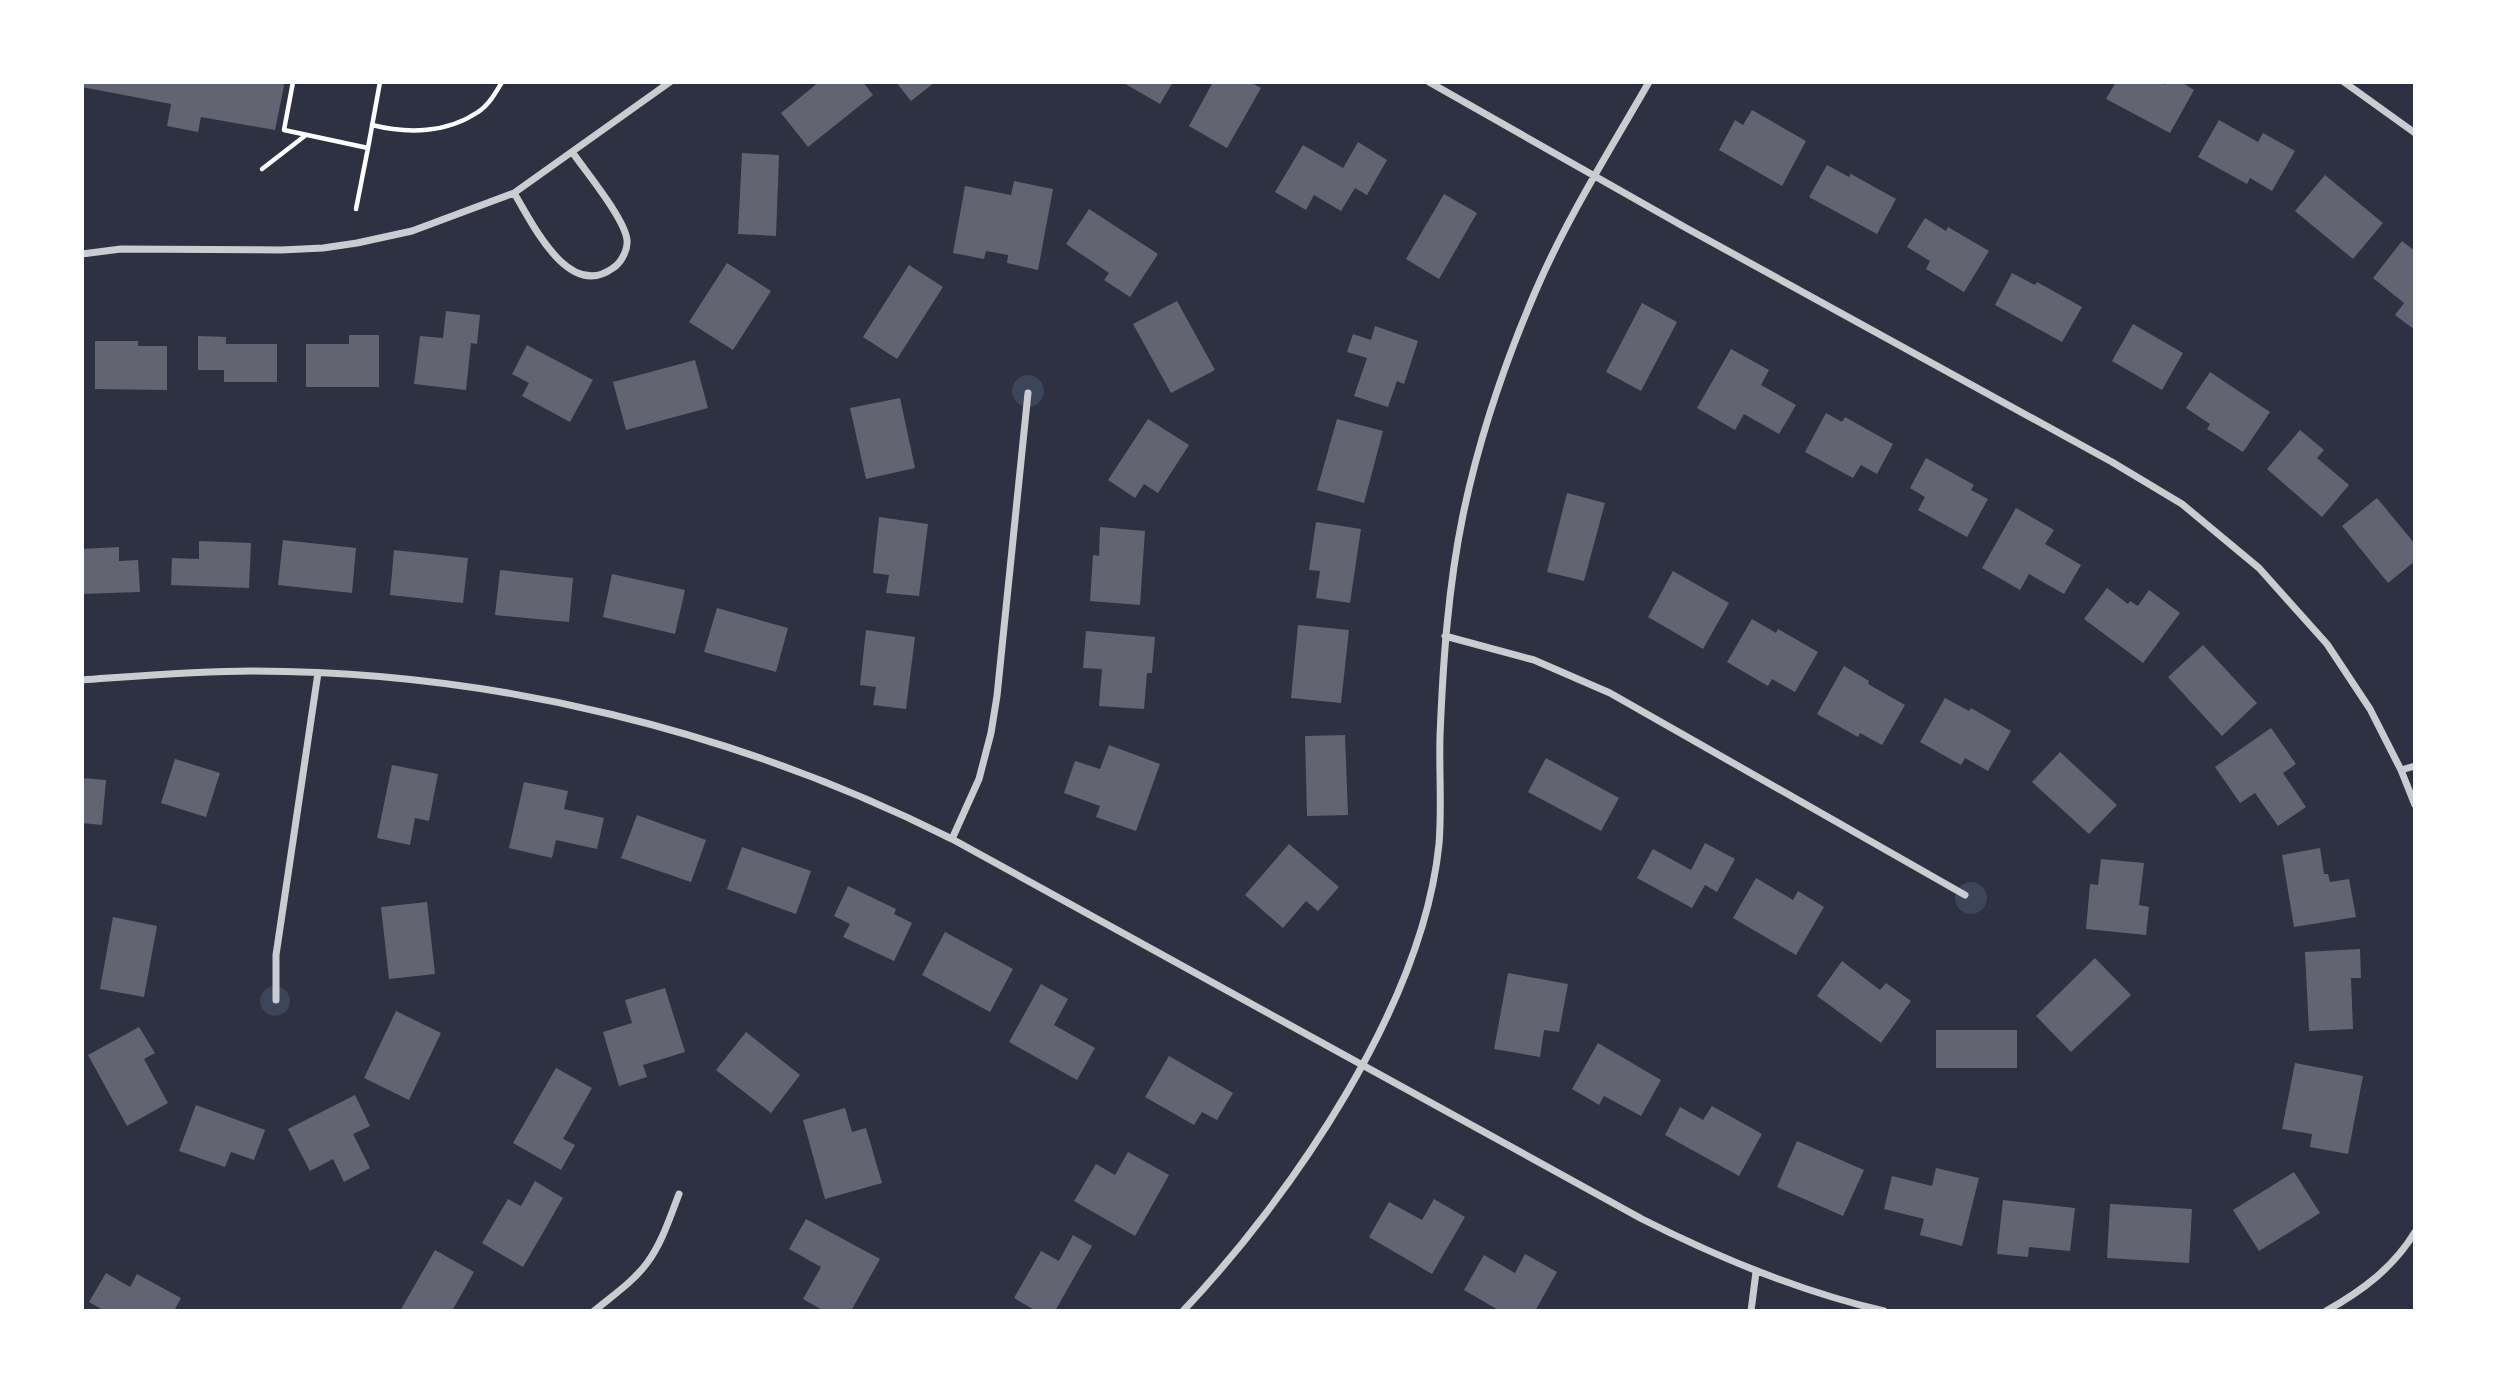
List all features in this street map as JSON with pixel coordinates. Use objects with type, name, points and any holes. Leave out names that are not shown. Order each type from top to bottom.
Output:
[{"type":"street","points":[[82,254],[121,249],[281,250],[357,243],[412,231],[514,193],[670,82]]},
{"type":"street","points":[[1429,82],[1688,229],[2112,462],[2182,504],[2259,568],[2327,644],[2370,709],[2401,770],[2415,805]]},
{"type":"street","points":[[1182,1311],[1266,1212],[1326,1124],[1397,996],[1423,927],[1434,878],[1441,808],[1440,740],[1445,636],[1453,569],[1474,468],[1503,376],[1536,289],[1648,82]]},
{"type":"street","points":[[2344,82],[2415,133]]},
{"type":"street","points":[[514,193],[552,254],[564,264],[587,275],[601,274],[614,268],[624,257],[627,241],[615,213],[573,153]]},
{"type":"street","points":[[952,839],[979,779],[993,720],[1028,393]]},
{"type":"street","points":[[1445,636],[1534,660],[1610,693],[1965,895]]},
{"type":"street","points":[[82,680],[250,671],[318,673],[443,685],[582,707],[652,725],[808,775],[952,839],[1642,1219],[1700,1248],[1756,1272],[1850,1303],[1884,1311]]},
{"type":"street","points":[[276,1000],[276,955],[318,673]]},
{"type":"street","points":[[2401,770],[2415,766]]},
{"type":"street","points":[[594,1311],[631,1281],[647,1263],[663,1234],[679,1194]]},
{"type":"street","points":[[2326,1311],[2372,1282],[2389,1266],[2415,1233]]},
{"type":"street","points":[[1751,1311],[1756,1272]]},
{"type":"path","points":[[293,82],[284,130],[368,148]]},
{"type":"path","points":[[356,209],[380,82]]},
{"type":"path","points":[[372,125],[406,131],[430,130],[451,124],[479,112],[502,82]]},
{"type":"path","points":[[262,169],[307,135]]},
{"type":"shaded area","points":[[1028,375],[1039,380],[1044,391],[1039,402],[1028,407],[1017,402],[1012,391],[1017,380]]},
{"type":"shaded area","points":[[1971,882],[1983,886],[1987,898],[1983,910],[1971,914],[1959,910],[1955,898],[1959,886]]},
{"type":"shaded area","points":[[275,986],[286,990],[290,1001],[286,1012],[275,1016],[264,1012],[260,1001],[264,990]]},
{"type":"building","points":[[82,82],[283,82],[284,86],[275,130],[201,117],[198,132],[167,126],[171,104],[82,87]]},
{"type":"building","points":[[819,82],[863,82],[873,95],[808,147],[781,113]]},
{"type":"building","points":[[896,82],[935,82],[911,101]]},
{"type":"building","points":[[1122,82],[1173,82],[1160,104]]},
{"type":"building","points":[[1213,82],[1250,82],[1261,88],[1227,148],[1189,126]]},
{"type":"building","points":[[2116,82],[2160,82],[2165,85],[2167,82],[2181,82],[2194,90],[2170,133],[2106,99]]},
{"type":"building","points":[[1752,110],[1806,141],[1782,186],[1719,150],[1735,120],[1743,125]]},
{"type":"building","points":[[2219,120],[2258,142],[2263,133],[2295,151],[2272,191],[2250,178],[2247,184],[2198,157]]},
{"type":"building","points":[[1358,142],[1387,160],[1367,195],[1355,188],[1341,211],[1314,195],[1306,210],[1275,192],[1303,145],[1343,168]]},
{"type":"building","points":[[742,153],[779,155],[776,236],[738,234]]},
{"type":"building","points":[[1827,165],[1849,177],[1851,174],[1896,199],[1877,234],[1809,197]]},
{"type":"building","points":[[2325,175],[2383,223],[2353,259],[2295,211]]},
{"type":"building","points":[[1014,181],[1053,189],[1038,270],[1007,263],[1008,255],[986,251],[984,259],[953,253],[965,186],[1011,195]]},
{"type":"building","points":[[1444,194],[1477,213],[1439,279],[1406,259]]},
{"type":"building","points":[[1089,209],[1158,254],[1130,297],[1104,280],[1109,273],[1066,244]]},
{"type":"building","points":[[1925,218],[1946,231],[1948,227],[1989,251],[1964,292],[1926,269],[1930,261],[1907,247]]},
{"type":"building","points":[[2402,241],[2415,251],[2415,330],[2395,315],[2404,303],[2373,278]]},
{"type":"building","points":[[727,263],[771,291],[733,350],[689,322]]},
{"type":"building","points":[[909,265],[943,287],[897,359],[863,337]]},
{"type":"building","points":[[2012,273],[2035,285],[2037,282],[2082,307],[2062,342],[1995,305]]},
{"type":"building","points":[[1177,301],[1215,370],[1171,393],[1133,324]]},
{"type":"building","points":[[1642,303],[1677,322],[1641,391],[1606,372]]},
{"type":"building","points":[[446,311],[480,315],[477,344],[471,343],[466,390],[414,384],[420,336],[443,338]]},
{"type":"building","points":[[2133,324],[2183,353],[2162,390],[2112,361]]},
{"type":"building","points":[[1375,326],[1418,341],[1404,384],[1397,381],[1388,407],[1354,396],[1367,358],[1347,352],[1353,334],[1371,340]]},
{"type":"building","points":[[349,335],[379,335],[379,387],[306,387],[306,344],[349,344]]},
{"type":"building","points":[[198,336],[226,337],[226,344],[277,344],[277,382],[224,382],[224,370],[198,370]]},
{"type":"building","points":[[95,341],[138,341],[138,346],[167,346],[167,390],[95,389]]},
{"type":"building","points":[[527,345],[593,380],[570,422],[522,396],[529,383],[512,374]]},
{"type":"building","points":[[1731,349],[1769,370],[1761,385],[1796,405],[1779,434],[1744,414],[1735,430],[1697,408]]},
{"type":"building","points":[[695,360],[708,408],[626,430],[613,382]]},
{"type":"building","points":[[2210,372],[2270,412],[2243,452],[2207,429],[2210,424],[2186,408]]},
{"type":"building","points":[[900,398],[915,468],[866,479],[850,408]]},
{"type":"building","points":[[1826,413],[1842,422],[1845,417],[1893,444],[1877,474],[1861,465],[1853,478],[1805,452]]},
{"type":"building","points":[[1148,419],[1189,445],[1158,493],[1144,484],[1135,498],[1108,480]]},
{"type":"building","points":[[1337,419],[1383,431],[1364,503],[1317,490]]},
{"type":"building","points":[[2300,430],[2324,450],[2317,458],[2349,485],[2322,517],[2267,469]]},
{"type":"building","points":[[1926,458],[1974,485],[1971,490],[1988,499],[1967,537],[1918,510],[1925,497],[1910,488]]},
{"type":"building","points":[[1567,493],[1605,503],[1584,581],[1547,572]]},
{"type":"building","points":[[2377,498],[2415,544],[2415,561],[2388,583],[2342,526]]},
{"type":"building","points":[[2016,508],[2054,530],[2045,544],[2081,565],[2064,594],[2029,574],[2020,590],[1982,568]]},
{"type":"building","points":[[879,517],[928,524],[919,596],[886,593],[889,575],[873,573]]},
{"type":"building","points":[[1316,522],[1361,529],[1350,603],[1316,598],[1320,571],[1309,570]]},
{"type":"building","points":[[1100,527],[1145,531],[1140,605],[1090,601],[1093,555],[1099,556]]},
{"type":"building","points":[[283,540],[356,548],[352,593],[278,585]]},
{"type":"building","points":[[199,541],[251,543],[249,588],[171,585],[172,558],[199,559]]},
{"type":"building","points":[[119,547],[119,561],[138,560],[140,592],[82,594],[82,549]]},
{"type":"building","points":[[394,550],[468,558],[463,603],[390,595]]},
{"type":"building","points":[[500,570],[573,578],[569,622],[495,615]]},
{"type":"building","points":[[1673,571],[1729,603],[1703,649],[1648,617]]},
{"type":"building","points":[[612,574],[685,590],[675,634],[603,617]]},
{"type":"building","points":[[2107,588],[2128,604],[2130,601],[2138,606],[2149,590],[2180,613],[2143,663],[2084,619]]},
{"type":"building","points":[[717,608],[788,628],[776,672],[704,652]]},
{"type":"building","points":[[1752,619],[1776,633],[1778,629],[1818,652],[1795,692],[1772,679],[1768,686],[1727,662]]},
{"type":"building","points":[[1298,625],[1349,630],[1341,703],[1291,698]]},
{"type":"building","points":[[866,630],[915,637],[906,709],[873,705],[876,687],[860,685]]},
{"type":"building","points":[[1086,631],[1155,637],[1152,673],[1147,673],[1144,709],[1099,706],[1102,669],[1083,668]]},
{"type":"building","points":[[2203,645],[2257,703],[2222,736],[2168,677]]},
{"type":"building","points":[[1844,666],[1869,681],[1868,684],[1905,705],[1882,745],[1860,733],[1858,737],[1817,714]]},
{"type":"building","points":[[1945,698],[1969,711],[1971,708],[2011,731],[1988,771],[1965,758],[1961,765],[1920,742]]},
{"type":"building","points":[[2271,728],[2296,764],[2283,773],[2306,807],[2278,826],[2255,793],[2240,803],[2215,767]]},
{"type":"building","points":[[1345,735],[1348,815],[1307,816],[1305,736]]},
{"type":"building","points":[[1109,745],[1160,764],[1136,831],[1096,817],[1100,806],[1064,793],[1075,761],[1100,769]]},
{"type":"building","points":[[2060,752],[2117,805],[2089,834],[2032,782]]},
{"type":"building","points":[[1546,758],[1619,798],[1601,831],[1528,792]]},
{"type":"building","points":[[175,759],[220,773],[206,817],[161,803]]},
{"type":"building","points":[[392,765],[438,774],[429,821],[415,818],[410,845],[377,838]]},
{"type":"building","points":[[82,778],[106,780],[102,825],[82,823]]},
{"type":"building","points":[[524,782],[568,791],[564,809],[604,818],[597,849],[556,840],[552,858],[509,848]]},
{"type":"building","points":[[637,815],[706,840],[691,882],[621,858]]},
{"type":"building","points":[[1705,843],[1735,859],[1717,892],[1705,885],[1692,908],[1637,878],[1653,849],[1691,870]]},
{"type":"building","points":[[1289,844],[1339,887],[1318,911],[1306,901],[1283,928],[1245,895]]},
{"type":"building","points":[[742,847],[811,871],[796,914],[727,889]]},
{"type":"building","points":[[2320,848],[2324,874],[2328,874],[2330,882],[2349,879],[2356,917],[2294,927],[2282,855]]},
{"type":"building","points":[[2101,859],[2144,863],[2139,905],[2149,907],[2146,935],[2086,929],[2090,884],[2098,885]]},
{"type":"building","points":[[1756,878],[1793,900],[1798,891],[1824,907],[1796,955],[1733,918]]},
{"type":"building","points":[[848,886],[896,909],[894,914],[912,923],[894,961],[843,937],[850,924],[834,916]]},
{"type":"building","points":[[427,902],[435,974],[389,979],[381,907]]},
{"type":"building","points":[[113,917],[157,926],[144,997],[100,989]]},
{"type":"building","points":[[945,932],[1013,969],[990,1012],[922,975]]},
{"type":"building","points":[[2360,949],[2361,978],[2351,978],[2353,1029],[2309,1031],[2305,952]]},
{"type":"building","points":[[2095,958],[2131,995],[2071,1052],[2036,1016]]},
{"type":"building","points":[[1842,961],[1880,990],[1886,983],[1911,1001],[1881,1043],[1817,996]]},
{"type":"building","points":[[1508,973],[1568,984],[1559,1032],[1544,1030],[1540,1057],[1494,1049]]},
{"type":"building","points":[[1041,984],[1068,999],[1054,1025],[1095,1048],[1077,1080],[1009,1042]]},
{"type":"building","points":[[665,988],[685,1052],[643,1065],[647,1077],[619,1086],[603,1032],[632,1023],[625,1000]]},
{"type":"building","points":[[396,1011],[441,1033],[409,1100],[364,1078]]},
{"type":"building","points":[[139,1027],[155,1053],[144,1059],[168,1103],[127,1126],[88,1055]]},
{"type":"building","points":[[1936,1030],[2017,1030],[2017,1068],[1936,1068]]},
{"type":"building","points":[[746,1032],[800,1075],[771,1113],[716,1070]]},
{"type":"building","points":[[1598,1043],[1661,1080],[1641,1116],[1604,1096],[1599,1105],[1572,1089]]},
{"type":"building","points":[[1169,1056],[1233,1093],[1217,1120],[1202,1112],[1194,1125],[1145,1097]]},
{"type":"building","points":[[2295,1063],[2363,1076],[2348,1154],[2310,1147],[2312,1134],[2282,1129]]},
{"type":"building","points":[[556,1068],[592,1088],[563,1139],[575,1145],[561,1170],[513,1143]]},
{"type":"building","points":[[355,1095],[370,1126],[353,1134],[370,1168],[344,1182],[333,1159],[310,1171],[288,1129]]},
{"type":"building","points":[[196,1105],[265,1130],[254,1160],[231,1152],[225,1167],[179,1151]]},
{"type":"building","points":[[1712,1106],[1762,1134],[1739,1176],[1665,1135],[1680,1107],[1703,1120]]},
{"type":"building","points":[[845,1108],[852,1132],[866,1128],[882,1183],[825,1199],[803,1120]]},
{"type":"building","points":[[1797,1141],[1864,1170],[1843,1216],[1777,1187]]},
{"type":"building","points":[[1128,1152],[1169,1175],[1135,1236],[1074,1201],[1096,1164],[1115,1175]]},
{"type":"building","points":[[1936,1168],[1979,1178],[1962,1246],[1920,1235],[1924,1219],[1884,1209],[1892,1176],[1932,1186]]},
{"type":"building","points":[[2294,1172],[2320,1213],[2259,1251],[2233,1210]]},
{"type":"building","points":[[535,1181],[563,1198],[523,1267],[482,1243],[508,1199],[521,1206]]},
{"type":"building","points":[[1434,1199],[1465,1217],[1432,1274],[1369,1237],[1389,1202],[1422,1220]]},
{"type":"building","points":[[2003,1200],[2075,1208],[2070,1251],[2029,1247],[2028,1257],[1997,1254]]},
{"type":"building","points":[[2110,1204],[2192,1209],[2189,1263],[2107,1258]]},
{"type":"building","points":[[806,1219],[880,1259],[851,1311],[824,1311],[803,1299],[821,1267],[789,1249]]},
{"type":"building","points":[[1073,1235],[1092,1246],[1055,1311],[1036,1311],[1014,1298],[1041,1251],[1059,1261]]},
{"type":"building","points":[[435,1250],[474,1272],[452,1311],[400,1311]]},
{"type":"building","points":[[1525,1254],[1557,1272],[1535,1311],[1500,1311],[1464,1290],[1484,1255],[1515,1273]]},
{"type":"building","points":[[106,1273],[130,1287],[137,1274],[181,1298],[174,1311],[105,1311],[89,1302]]}]
